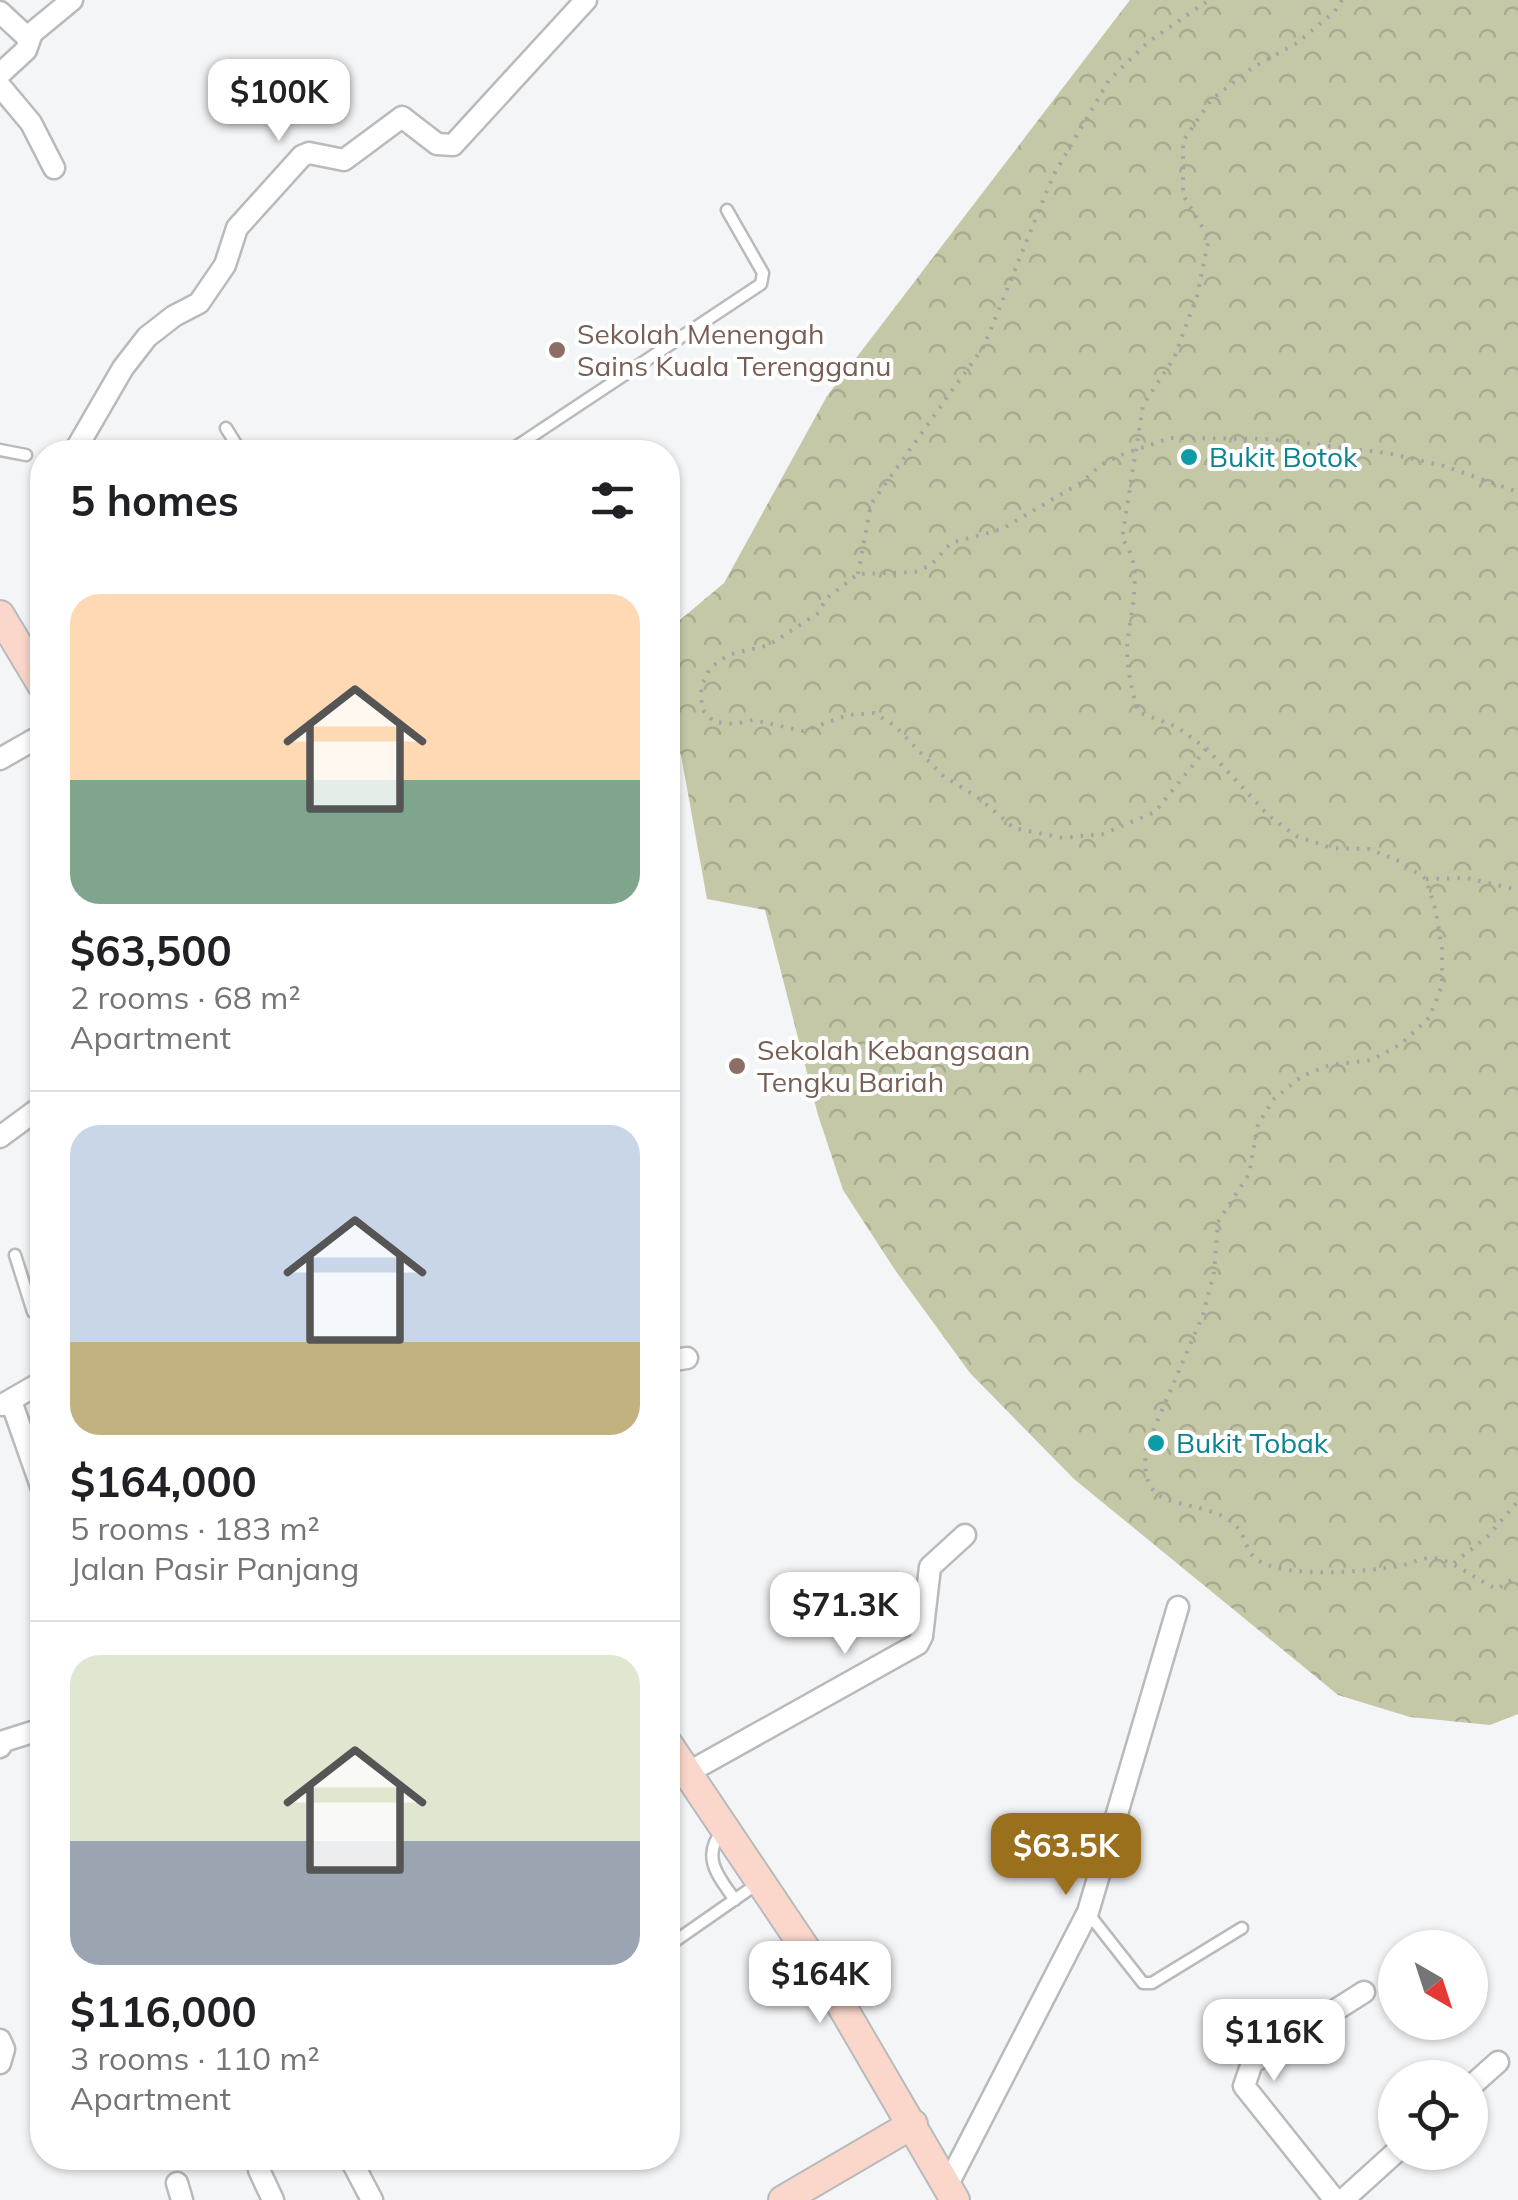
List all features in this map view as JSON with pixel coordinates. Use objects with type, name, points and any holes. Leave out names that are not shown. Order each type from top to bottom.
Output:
[{"type":"main road","points":[[0,615],[30,661]]},
{"type":"main road","points":[[680,1760],[829,1984],[951,2193]]},
{"type":"main road","points":[[783,2200],[912,2124]]},
{"type":"street","points":[[0,74],[26,50],[28,38],[72,0]]},
{"type":"street","points":[[81,440],[134,352],[147,336],[199,303],[224,265],[237,228],[302,156],[315,154],[344,160],[402,117],[437,144],[453,144],[573,4]]},
{"type":"street","points":[[0,12],[28,38]]},
{"type":"street","points":[[0,86],[31,124],[54,168]]},
{"type":"street","points":[[0,760],[30,742]]},
{"type":"street","points":[[4,1129],[30,1113]]},
{"type":"street","points":[[30,1389],[6,1404],[30,1461]]},
{"type":"street","points":[[689,1772],[918,1644],[930,1567],[965,1535]]},
{"type":"street","points":[[951,2193],[1088,1912],[1178,1607]]},
{"type":"street","points":[[0,1747],[4,1741],[30,1733]]},
{"type":"street","points":[[1335,2200],[1244,2086],[1252,2062],[1364,1992]]},
{"type":"street","points":[[0,2040],[4,2049],[0,2063]]},
{"type":"street","points":[[1488,2071],[1498,2062]]},
{"type":"street","points":[[1344,2200],[1378,2169]]},
{"type":"street","points":[[259,2170],[273,2200]]},
{"type":"street","points":[[356,2170],[372,2200]]},
{"type":"lane","points":[[526,440],[761,284],[763,273],[727,210]]},
{"type":"lane","points":[[226,428],[234,440]]},
{"type":"lane","points":[[0,450],[26,455]]},
{"type":"lane","points":[[15,1254],[30,1305]]},
{"type":"lane","points":[[725,1827],[713,1842],[710,1858],[735,1900]]},
{"type":"lane","points":[[680,1938],[762,1881]]},
{"type":"lane","points":[[1088,1912],[1143,1984],[1152,1984],[1242,1928]]},
{"type":"path","points":[[858,574],[871,504],[984,346],[1053,176],[1109,80],[1147,44],[1209,0]]},
{"type":"path","points":[[1342,0],[1334,12],[1297,43],[1252,68],[1211,100],[1183,141],[1183,195],[1209,238],[1197,296],[1174,358],[1143,405],[1122,539],[1132,550],[1134,612],[1127,644],[1128,680],[1138,712],[1177,726],[1206,749],[1268,815],[1296,836],[1331,848],[1369,849],[1402,862],[1426,879],[1466,878],[1518,890]]},
{"type":"path","points":[[1206,749],[1155,812],[1104,834],[1063,838],[1014,828],[980,799],[942,775],[895,726],[874,713],[848,714],[803,730],[753,720],[734,724],[714,722],[702,709],[701,687],[710,668],[728,654],[769,645],[817,614],[828,598],[858,574],[915,572],[931,565],[951,543],[1002,529],[1082,482],[1101,466],[1170,438],[1271,439],[1387,453],[1444,466],[1518,492]]},
{"type":"path","points":[[1426,879],[1442,949],[1442,986],[1430,1018],[1401,1044],[1372,1060],[1330,1065],[1302,1076],[1274,1098],[1258,1124],[1250,1174],[1218,1222],[1214,1272],[1202,1316],[1146,1447],[1143,1471],[1151,1490],[1176,1506],[1201,1508],[1225,1518],[1242,1530],[1249,1552],[1260,1562],[1285,1570],[1371,1570],[1404,1566],[1430,1557],[1454,1564],[1472,1579],[1497,1589],[1518,1576]]},
{"type":"path","points":[[1454,1564],[1488,1536],[1518,1500]]},
{"type":"green space","points":[[1130,0],[1518,0],[1518,1714],[1490,1725],[1410,1717],[1338,1695],[1074,1479],[970,1373],[843,1190],[818,1115],[765,910],[707,899],[680,753],[680,620],[724,583],[827,396]]},
{"type":"place","name":"Sekolah Menengah Sains Kuala Terengganu","points":[[557,350]]},
{"type":"place","name":"Bukit Botok","points":[[1189,457]]},
{"type":"place","name":"Sekolah Kebangsaan Tengku Bariah","points":[[737,1066]]},
{"type":"place","name":"Bukit Tobak","points":[[1156,1443]]}]
